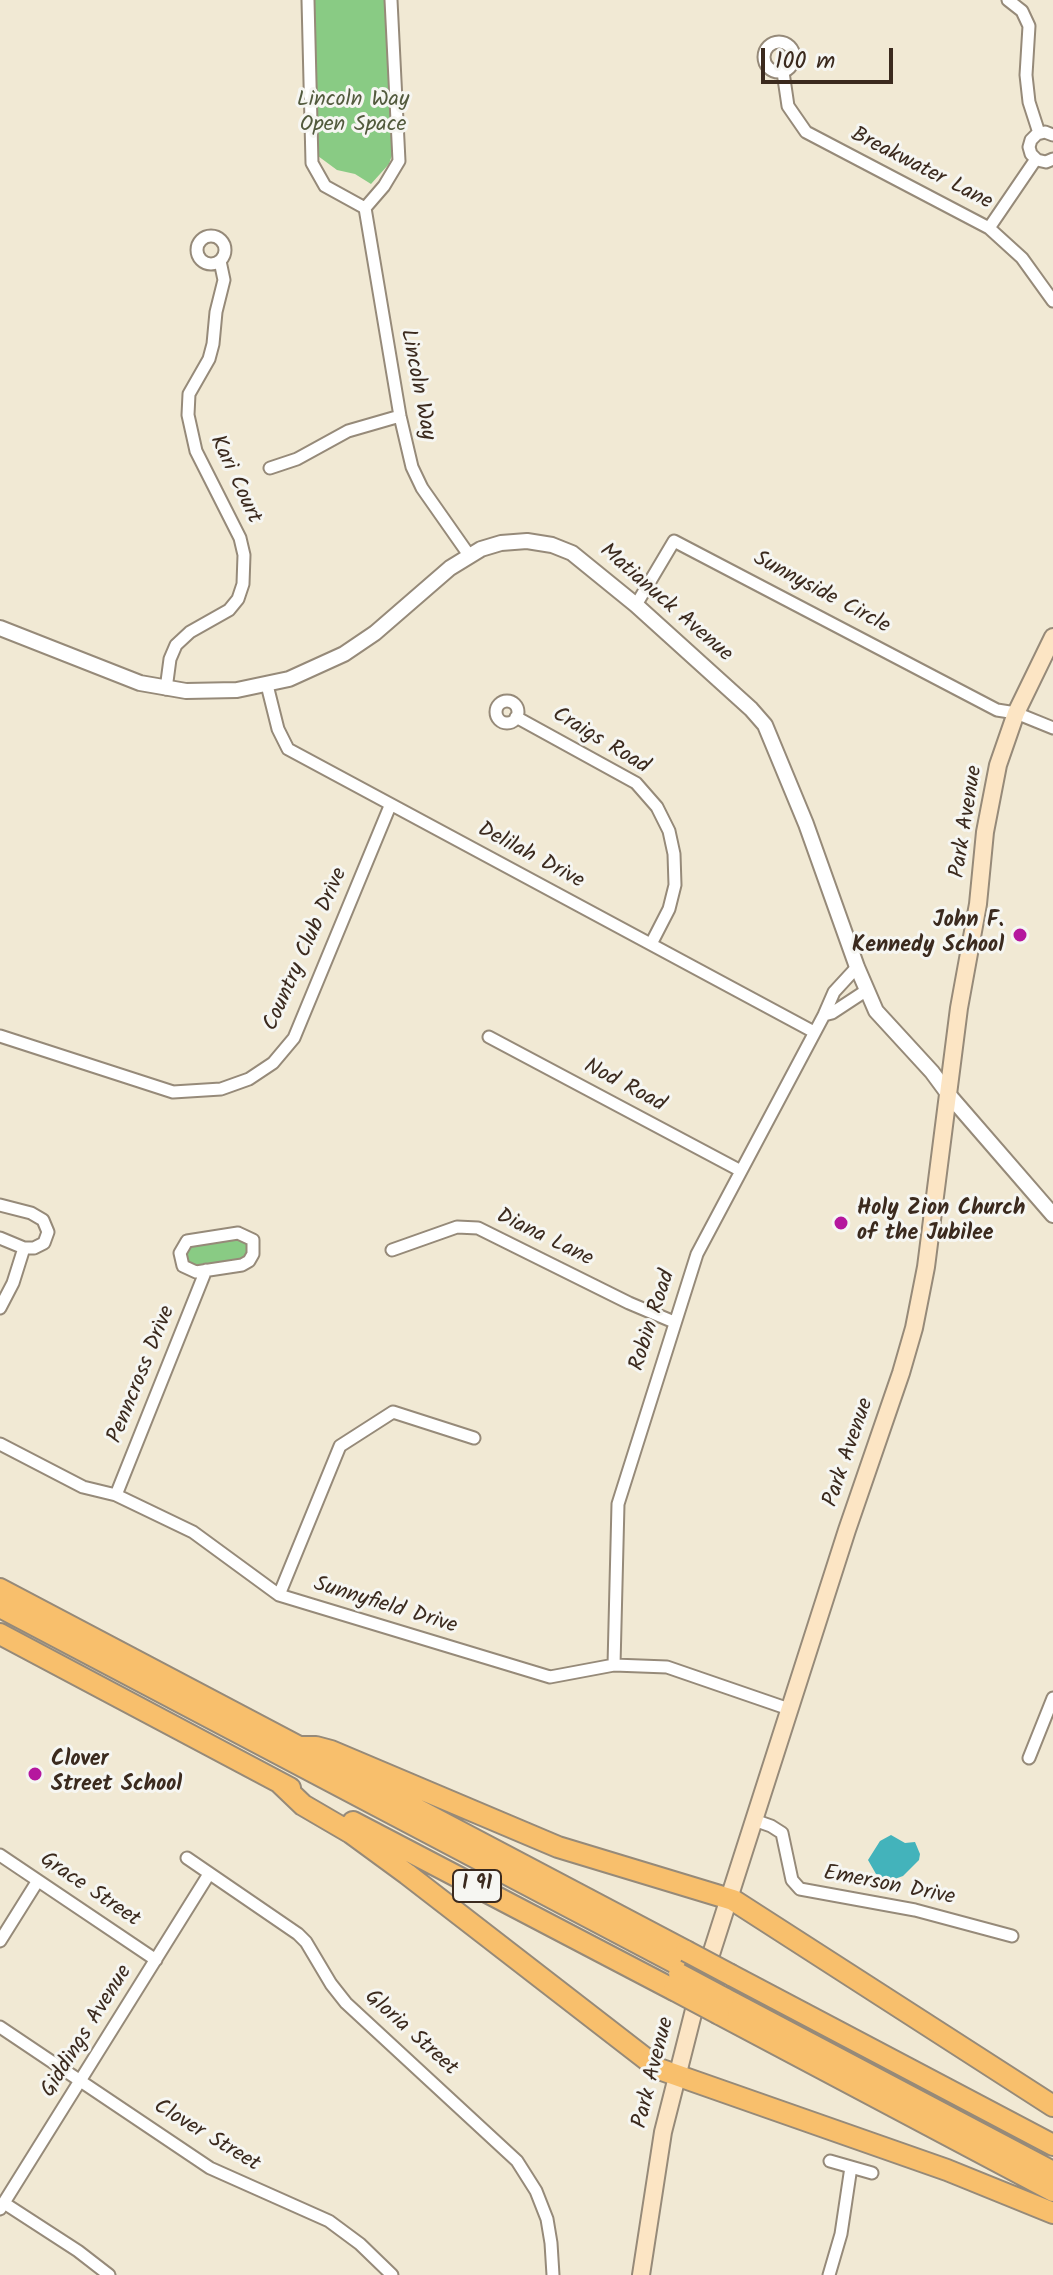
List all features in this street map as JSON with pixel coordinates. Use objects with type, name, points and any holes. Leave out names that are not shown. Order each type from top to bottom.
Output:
[{"type":"highway","name":"I 91","points":[[0,1589],[298,1747],[725,1994],[1053,2191]]},
{"type":"highway","points":[[0,1607],[680,1970]]},
{"type":"highway","points":[[0,1616],[680,1970]]},
{"type":"highway","name":"I 91","points":[[0,1634],[280,1783],[1053,2145]]},
{"type":"highway","points":[[298,1747],[331,1751],[558,1847],[729,1898],[1053,2106]]},
{"type":"highway","points":[[280,1783],[303,1805],[351,1833],[397,1866],[656,2067],[675,2077],[742,2097],[947,2170],[1053,2213]]},
{"type":"highway","points":[[725,1994],[1053,2163]]},
{"type":"highway","points":[[725,1994],[1053,2172]]},
{"type":"main road","name":"Park Avenue","points":[[641,2275],[655,2173],[675,2077],[789,1709],[914,1328],[926,1267],[959,1008],[978,904],[985,832],[998,765],[1016,713],[1053,637]]},
{"type":"street","points":[[308,0],[312,163],[317,177],[329,190],[365,208],[384,186],[399,161],[391,0]]},
{"type":"street","points":[[1008,0],[1022,11],[1029,26],[1026,75],[1029,102],[1039,133]]},
{"type":"street","name":"Breakwater Lane","points":[[783,72],[788,106],[806,132],[989,228],[1022,258],[1053,301]]},
{"type":"street","points":[[1053,135],[1039,133],[1029,146],[1036,159],[1046,162],[1053,159]]},
{"type":"street","points":[[989,228],[1036,159]]},
{"type":"street","name":"Lincoln Way","points":[[365,208],[400,416],[417,478],[469,555]]},
{"type":"street","name":"Kari Court","points":[[166,689],[170,659],[176,645],[190,632],[229,610],[243,584],[244,555],[240,538],[196,451],[188,415],[189,394],[209,359],[213,344],[216,312],[224,280],[220,261]]},
{"type":"street","points":[[270,468],[297,459],[356,428],[400,416]]},
{"type":"street","name":"Matianuck Avenue","points":[[0,628],[119,677],[166,689],[212,692],[267,685],[310,671],[355,647],[469,555],[507,542],[533,541],[552,545],[581,559],[636,605],[765,725],[806,824],[876,1011],[1053,1215]]},
{"type":"street","name":"Sunnyside Circle","points":[[636,605],[674,541],[997,710],[1016,713]]},
{"type":"street","name":"Delilah Drive","points":[[267,685],[278,729],[288,749],[814,1032]]},
{"type":"street","points":[[1016,713],[1053,728]]},
{"type":"street","name":"Craigs Road","points":[[516,717],[636,783],[657,807],[669,831],[674,854],[675,885],[669,909],[651,944]]},
{"type":"street","name":"Country Club Drive","points":[[0,1036],[173,1092],[221,1089],[249,1079],[273,1063],[294,1038],[390,806]]},
{"type":"street","name":"Robin Road","points":[[614,1665],[618,1504],[697,1254],[834,992],[857,967]]},
{"type":"street","points":[[824,1015],[867,990]]},
{"type":"street","name":"Nod Road","points":[[489,1037],[741,1171]]},
{"type":"street","points":[[0,1205],[31,1213],[47,1226],[47,1238],[34,1248],[24,1248],[0,1238]]},
{"type":"street","name":"Diana Lane","points":[[392,1250],[457,1227],[478,1228],[674,1322]]},
{"type":"street","points":[[238,1233],[253,1240],[253,1254],[249,1261],[242,1265],[206,1270],[196,1272],[183,1266],[180,1253],[187,1241],[238,1233]]},
{"type":"street","points":[[0,1308],[13,1283],[24,1248]]},
{"type":"street","name":"Penncross Drive","points":[[116,1495],[206,1270]]},
{"type":"street","points":[[279,1595],[340,1446],[393,1412],[474,1438]]},
{"type":"street","name":"Sunnyfield Drive","points":[[0,1444],[83,1487],[116,1495],[193,1532],[279,1595],[550,1677],[614,1665],[667,1667],[789,1709]]},
{"type":"street","points":[[1029,1758],[1053,1698]]},
{"type":"street","name":"Emerson Drive","points":[[754,1820],[782,1833],[792,1880],[800,1889],[915,1910],[1012,1936]]},
{"type":"street","name":"Grace Street","points":[[0,1855],[156,1960]]},
{"type":"street","name":"Gloria Street","points":[[187,1858],[298,1934],[346,2003],[517,2161],[536,2191],[547,2219],[553,2275]]},
{"type":"street","name":"Giddings Avenue","points":[[2,2206],[209,1874]]},
{"type":"street","points":[[0,1941],[37,1882]]},
{"type":"street","name":"Clover Street","points":[[0,2027],[210,2168],[329,2221],[360,2244],[392,2275]]},
{"type":"street","points":[[830,2161],[872,2173]]},
{"type":"street","points":[[829,2275],[844,2220],[851,2167]]},
{"type":"street","points":[[2,2206],[78,2251],[109,2275]]},
{"type":"green space","name":"Lincoln Way Open Space","points":[[313,0],[386,0],[392,155],[389,164],[371,184],[355,174],[337,170],[318,156]]},
{"type":"green space","points":[[243,1238],[250,1246],[246,1259],[200,1267],[189,1265],[184,1255],[187,1247],[194,1243]]},
{"type":"water","points":[[891,1835],[905,1843],[915,1842],[920,1854],[919,1860],[903,1876],[889,1881],[876,1874],[868,1860],[880,1841]]},
{"type":"place","name":"John F. Kennedy School","points":[[1020,935]]},
{"type":"place","name":"Holy Zion Church of the Jubilee","points":[[841,1223]]},
{"type":"place","name":"Clover Street School","points":[[35,1774]]}]
